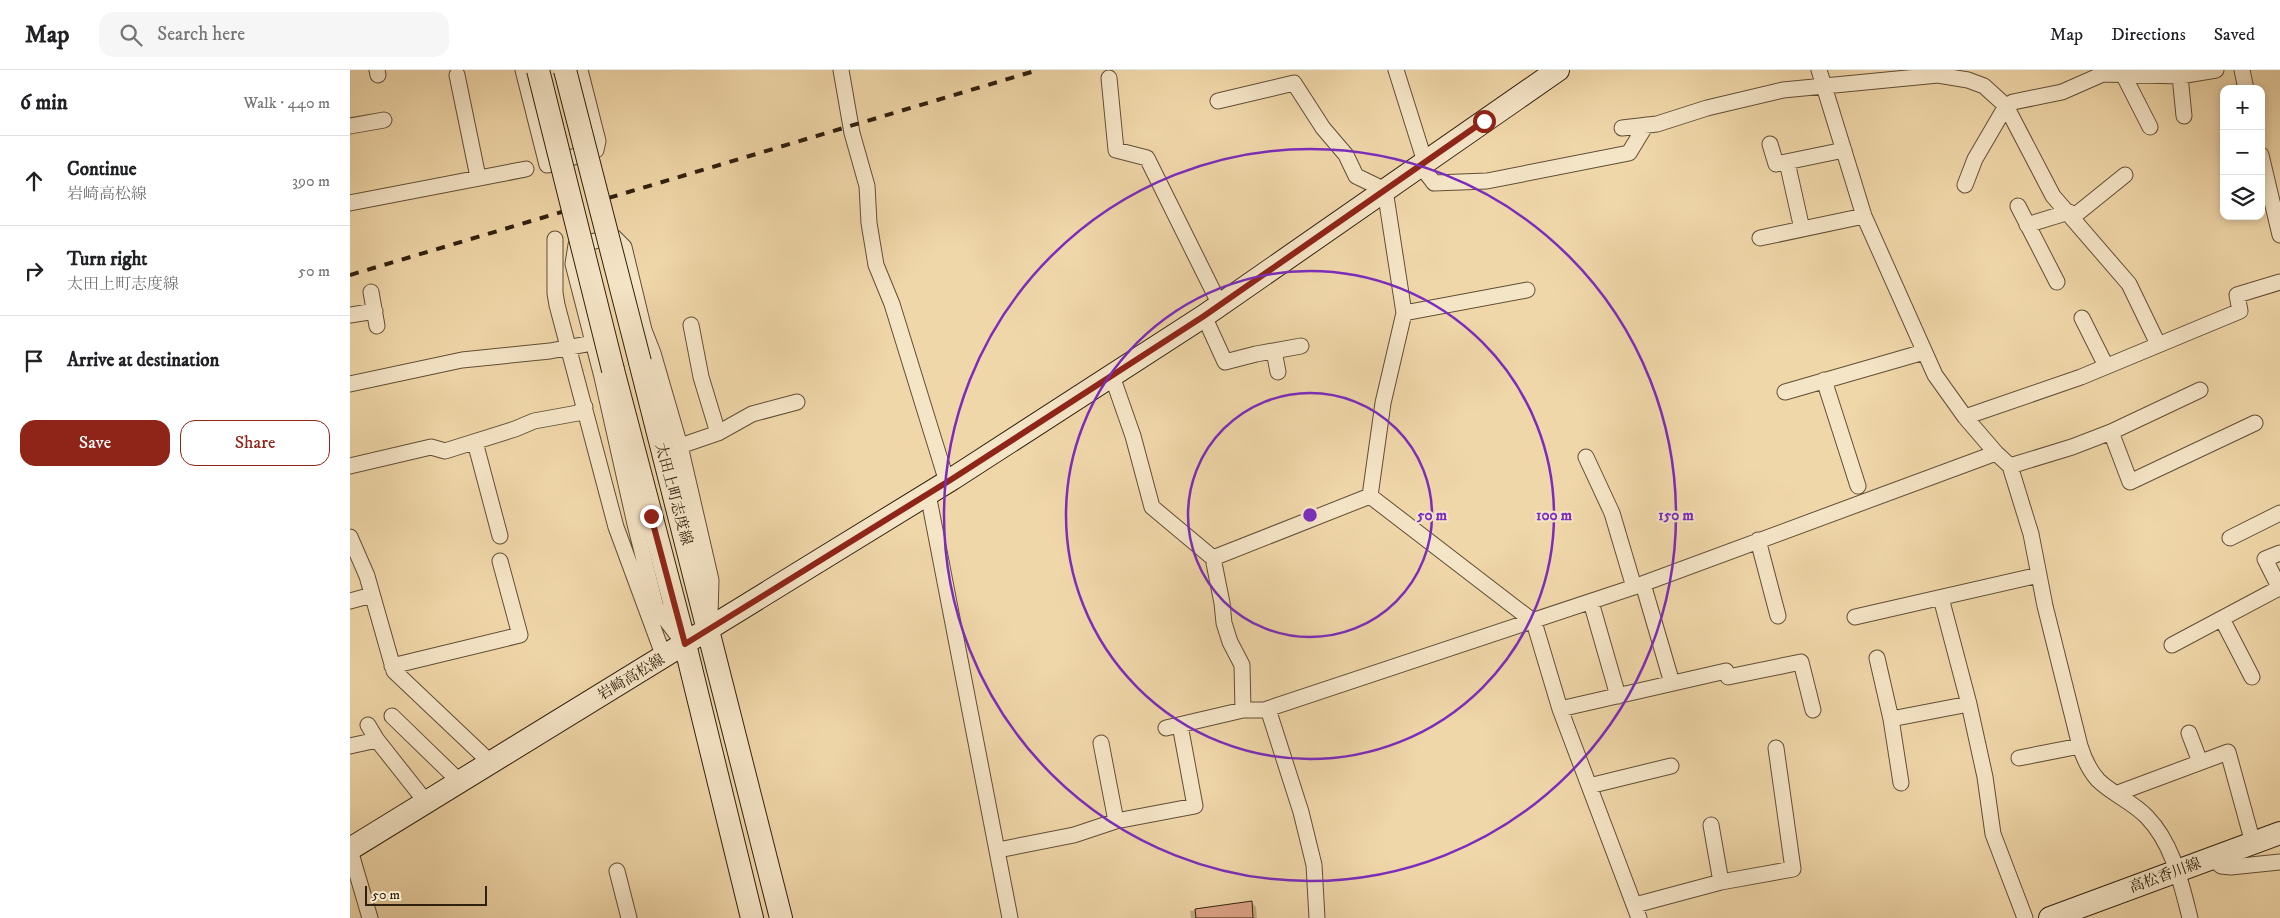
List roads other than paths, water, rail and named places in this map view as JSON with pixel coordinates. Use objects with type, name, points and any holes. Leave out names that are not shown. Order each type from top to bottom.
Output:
[{"type":"main road","name":"太田上町志度線","points":[[538,70],[613,370],[685,644],[752,918]]},
{"type":"main road","name":"太田上町志度線","points":[[565,70],[709,629],[781,918]]},
{"type":"main road","name":"岩崎高松線","points":[[350,850],[928,494],[1112,376],[1212,311],[1558,70]]},
{"type":"main road","name":"高松香川線","points":[[2050,918],[2280,833]]},
{"type":"street","points":[[524,70],[547,165],[596,150],[598,141],[580,70]]},
{"type":"street","points":[[840,70],[852,133],[867,186],[869,223],[876,265],[892,304],[947,482]]},
{"type":"street","points":[[1396,70],[1423,164],[1434,183],[1487,181],[1629,152],[1646,125]]},
{"type":"street","points":[[1819,70],[1864,216],[1924,352],[1935,374],[1965,417],[1996,453],[2010,466],[2031,534],[2080,746],[2087,765],[2098,780],[2118,793],[2146,816],[2158,832],[2178,870],[2190,918]]},
{"type":"street","points":[[1965,185],[1975,159],[2006,106],[2013,102],[2062,92],[2103,74],[2180,76],[2216,70]]},
{"type":"street","points":[[2242,70],[2245,85]]},
{"type":"street","points":[[1622,128],[1646,125],[1783,90],[1937,73],[1968,80],[1984,86],[2006,106],[2054,196],[2128,284],[2158,344]]},
{"type":"street","points":[[2123,74],[2150,127]]},
{"type":"street","points":[[457,75],[478,177]]},
{"type":"street","points":[[1218,101],[1292,76],[1323,128],[1346,155],[1356,176],[1385,190],[1404,313],[1383,403],[1370,496]]},
{"type":"street","points":[[2180,76],[2184,116]]},
{"type":"street","points":[[1109,78],[1116,150],[1147,158],[1212,311],[1225,362],[1301,346]]},
{"type":"street","points":[[350,126],[384,120]]},
{"type":"street","points":[[1770,144],[1776,164],[1844,150]]},
{"type":"street","points":[[1787,162],[1802,230]]},
{"type":"street","points":[[350,203],[526,169]]},
{"type":"street","points":[[2265,170],[2277,213],[2280,235]]},
{"type":"street","points":[[2027,225],[2071,214],[2125,175]]},
{"type":"street","points":[[2018,206],[2057,282]]},
{"type":"street","points":[[1760,238],[1864,216]]},
{"type":"street","points":[[685,644],[656,607],[600,369],[573,264],[576,245],[614,237],[624,247],[640,331],[653,353],[680,446],[711,580],[709,629]]},
{"type":"street","points":[[556,239],[555,293],[569,349],[586,407],[616,527],[664,657]]},
{"type":"street","points":[[1965,417],[2081,377],[2240,311],[2238,295],[2280,282]]},
{"type":"street","points":[[1404,313],[1527,290]]},
{"type":"street","points":[[350,315],[376,319],[371,292]]},
{"type":"street","points":[[2082,318],[2106,366]]},
{"type":"street","points":[[692,325],[701,377],[718,433]]},
{"type":"street","points":[[350,384],[462,360],[569,349],[587,344]]},
{"type":"street","points":[[1274,351],[1278,372]]},
{"type":"street","points":[[1785,392],[1924,352]]},
{"type":"street","points":[[1112,376],[1133,436],[1152,507],[1213,558],[1224,623],[1230,642],[1242,665],[1243,710]]},
{"type":"street","points":[[1824,380],[1858,486]]},
{"type":"street","points":[[2010,466],[2072,447],[2111,432],[2200,390]]},
{"type":"street","points":[[680,446],[718,433],[752,414],[797,402]]},
{"type":"street","points":[[350,466],[431,447],[445,451],[515,430],[534,421],[578,413],[586,407]]},
{"type":"street","points":[[2111,432],[2130,482],[2254,422]]},
{"type":"street","points":[[475,442],[500,536]]},
{"type":"street","points":[[998,850],[1074,835],[1116,822],[1195,806],[1173,727],[1243,710],[1268,709],[1534,622],[1996,453]]},
{"type":"street","points":[[1586,457],[1612,513],[1672,683]]},
{"type":"street","points":[[928,494],[1010,918]]},
{"type":"street","points":[[1213,558],[1370,496]]},
{"type":"street","points":[[1370,496],[1534,622],[1560,709],[1637,912],[1721,882],[1794,869],[1776,748]]},
{"type":"street","points":[[2230,538],[2280,513]]},
{"type":"street","points":[[350,537],[367,576],[394,671],[491,762]]},
{"type":"street","points":[[1758,540],[1778,616]]},
{"type":"street","points":[[2172,645],[2280,588],[2265,560],[2280,553]]},
{"type":"street","points":[[392,666],[520,636],[500,562]]},
{"type":"street","points":[[1855,617],[2039,575]]},
{"type":"street","points":[[350,601],[372,595]]},
{"type":"street","points":[[1941,598],[1969,704],[1985,777],[1993,834],[2026,918]]},
{"type":"street","points":[[1591,602],[1618,696]]},
{"type":"street","points":[[2222,619],[2252,677]]},
{"type":"street","points":[[1877,658],[1891,719],[1901,782]]},
{"type":"street","points":[[1560,709],[1726,671],[1728,677],[1801,662],[1812,710]]},
{"type":"street","points":[[1891,719],[1969,704]]},
{"type":"street","points":[[1268,709],[1301,812],[1312,856],[1317,918]]},
{"type":"street","points":[[392,716],[460,782]]},
{"type":"street","points":[[368,725],[376,740],[426,802]]},
{"type":"street","points":[[2189,733],[2200,762]]},
{"type":"street","points":[[350,746],[376,740]]},
{"type":"street","points":[[1101,743],[1116,822]]},
{"type":"street","points":[[2019,758],[2080,746]]},
{"type":"street","points":[[2118,793],[2228,752],[2253,843]]},
{"type":"street","points":[[1589,786],[1672,766]]},
{"type":"street","points":[[1711,825],[1721,882]]},
{"type":"street","points":[[350,850],[370,918]]},
{"type":"street","points":[[2212,858],[2221,866],[2231,867],[2280,862]]},
{"type":"street","points":[[617,871],[629,918]]},
{"type":"railway","points":[[350,275],[1038,70]]}]
